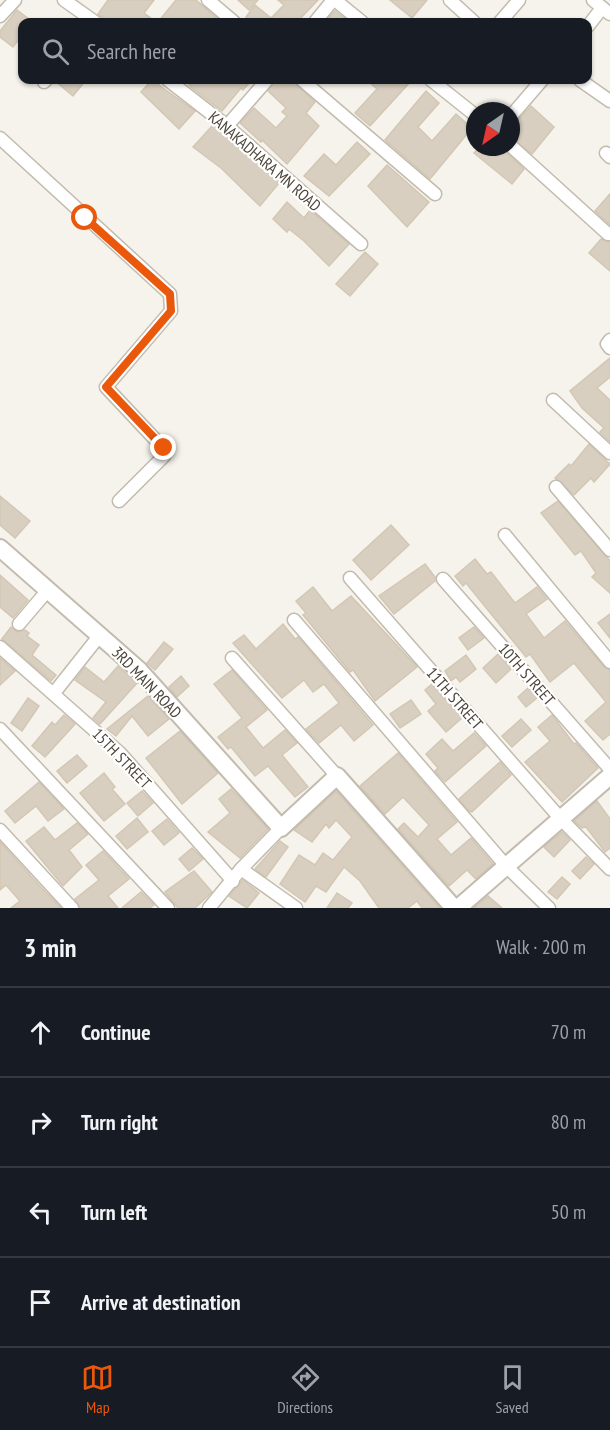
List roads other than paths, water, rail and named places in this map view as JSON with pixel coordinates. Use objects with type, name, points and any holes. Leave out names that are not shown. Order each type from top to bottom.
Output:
[{"type":"street","points":[[0,16],[15,0]]},
{"type":"street","points":[[64,0],[89,18]]},
{"type":"street","points":[[208,0],[229,18]]},
{"type":"street","points":[[318,18],[334,0],[357,18]]},
{"type":"street","points":[[450,0],[470,18]]},
{"type":"street","points":[[503,18],[519,0]]},
{"type":"street","points":[[592,21],[602,7]]},
{"type":"street","name":"KANAKADHARA MN ROAD","points":[[173,84],[227,126],[361,244]]},
{"type":"street","points":[[227,126],[264,84]]},
{"type":"street","points":[[307,84],[435,194]]},
{"type":"street","points":[[436,84],[466,108]]},
{"type":"street","points":[[520,105],[538,84]]},
{"type":"street","points":[[586,84],[610,101]]},
{"type":"street","points":[[0,138],[170,294],[171,311],[106,387],[166,451],[164,456],[119,501]]},
{"type":"street","points":[[520,154],[609,234]]},
{"type":"street","points":[[553,400],[610,453]]},
{"type":"street","points":[[556,487],[610,550]]},
{"type":"street","points":[[505,535],[610,662]]},
{"type":"street","name":"3RD MAIN ROAD","points":[[0,548],[139,670],[281,828]]},
{"type":"street","name":"11TH STREET","points":[[350,578],[560,818],[610,869]]},
{"type":"street","name":"10TH STREET","points":[[443,579],[610,769]]},
{"type":"street","points":[[19,624],[48,590]]},
{"type":"street","points":[[294,620],[507,867],[549,908]]},
{"type":"street","points":[[54,693],[100,635]]},
{"type":"street","name":"15TH STREET","points":[[0,647],[120,753],[233,881]]},
{"type":"street","points":[[232,658],[456,908],[507,867],[610,776]]},
{"type":"street","points":[[0,729],[168,908]]},
{"type":"street","points":[[208,908],[241,869],[281,828],[337,776]]},
{"type":"street","points":[[0,831],[72,908]]},
{"type":"street","points":[[241,869],[296,908]]}]
